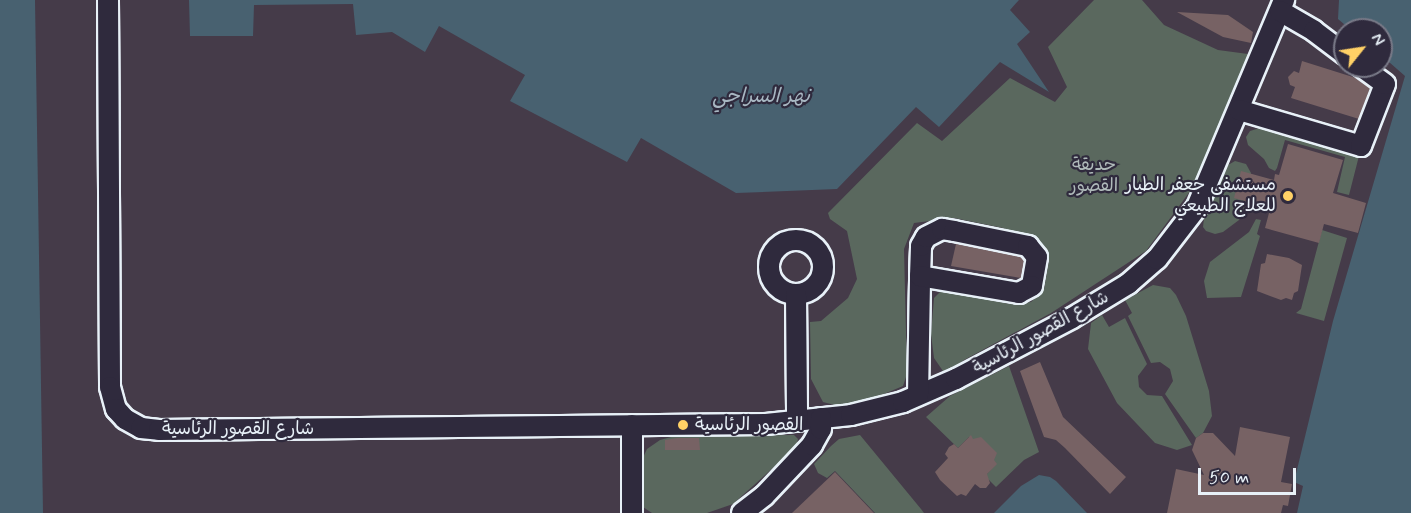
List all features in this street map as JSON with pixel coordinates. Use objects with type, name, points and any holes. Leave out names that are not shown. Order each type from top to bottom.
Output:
[{"type":"street","name":"شارع القصور الرئاسية","points":[[108,0],[110,387],[116,409],[125,419],[141,428],[159,430],[766,424],[851,415],[918,396],[956,379],[1072,318],[1128,284],[1157,259],[1197,207],[1282,6]]},
{"type":"street","points":[[1282,6],[1333,45]]},
{"type":"street","points":[[1239,110],[1361,146],[1385,84],[1377,78]]},
{"type":"street","points":[[918,396],[920,276],[921,246],[926,237],[942,229],[1028,246],[1037,257],[1032,286],[1019,293],[920,276]]},
{"type":"street","points":[[796,295],[797,421]]},
{"type":"street","points":[[742,513],[764,496],[812,445],[821,429],[821,418]]},
{"type":"street","points":[[632,425],[632,513]]},
{"type":"green space","name":"حديقة القصور","points":[[1094,0],[1142,0],[1164,25],[1218,50],[1248,54],[1223,125],[1199,179],[1146,251],[1051,313],[964,360],[945,374],[934,358],[931,334],[934,298],[942,290],[1010,304],[1031,302],[1044,289],[1049,260],[1045,247],[1003,228],[954,218],[914,223],[904,249],[907,374],[903,386],[872,399],[842,407],[823,402],[811,379],[810,322],[821,321],[848,298],[857,279],[847,231],[830,219],[828,213],[917,123],[942,141],[1010,78],[1055,102],[1067,87],[1048,47]]},
{"type":"green space","points":[[1263,127],[1360,152],[1349,195],[1337,192],[1345,157],[1285,140],[1277,168],[1275,171],[1269,168],[1264,159],[1248,145],[1246,137],[1250,131]]},
{"type":"green space","points":[[1235,161],[1246,164],[1251,173],[1244,213],[1239,220],[1223,232],[1215,234],[1206,231],[1203,227],[1204,218],[1228,165]]},
{"type":"green space","points":[[1256,219],[1261,220],[1257,234],[1260,236],[1241,297],[1207,298],[1204,281],[1210,262],[1249,232]]},
{"type":"green space","points":[[1322,230],[1347,238],[1324,321],[1296,313],[1301,309]]},
{"type":"green space","points":[[1153,285],[1170,288],[1176,295],[1186,316],[1209,391],[1212,416],[1203,433],[1196,438],[1165,394],[1173,381],[1170,369],[1160,362],[1151,363],[1128,316],[1132,313],[1125,300]]},
{"type":"green space","points":[[1102,315],[1109,327],[1125,318],[1147,364],[1138,376],[1139,387],[1147,395],[1162,396],[1192,445],[1177,450],[1155,443],[1117,403],[1088,349],[1091,323]]},
{"type":"green space","points":[[1009,366],[1039,452],[1024,460],[996,487],[985,476],[996,464],[976,442],[969,437],[958,448],[926,417],[950,396]]},
{"type":"green space","points":[[794,435],[798,439],[796,447],[733,504],[707,513],[652,513],[640,505],[639,466],[647,449],[660,440],[675,436]]},
{"type":"green space","points":[[860,435],[924,513],[875,513],[835,471],[827,478],[818,473],[814,464],[831,446],[839,439]]},
{"type":"water","points":[[0,0],[35,0],[43,513],[0,513]]},
{"type":"water","name":"نهر السراجي","points":[[189,0],[1019,0],[1010,10],[1030,32],[1017,44],[1049,92],[1000,62],[939,127],[916,107],[837,189],[736,193],[641,138],[627,162],[510,101],[525,75],[439,26],[425,52],[392,32],[356,35],[353,4],[254,5],[253,36],[190,36]]},
{"type":"water","points":[[1339,0],[1411,0],[1411,513],[1297,513],[1303,486],[1294,482],[1333,321],[1405,76],[1393,66],[1393,18],[1338,18]]},
{"type":"water","points":[[1039,475],[1056,481],[1087,513],[994,513],[1021,486]]},
{"type":"building","points":[[1177,12],[1228,15],[1253,32],[1251,43],[1223,37]]},
{"type":"building","points":[[1302,61],[1333,71],[1333,78],[1356,78],[1370,88],[1359,119],[1291,98],[1295,87],[1290,85],[1288,77],[1294,71],[1299,73]]},
{"type":"building","name":"مستشفى جعفر الطيار للعلاج الطبيعي","points":[[1288,144],[1343,160],[1333,193],[1366,203],[1358,233],[1324,224],[1319,243],[1265,228],[1269,213],[1265,212],[1266,207],[1234,198],[1241,171],[1274,180],[1275,174],[1279,175]]},
{"type":"building","points":[[956,244],[1021,257],[1024,260],[1021,278],[951,266]]},
{"type":"building","points":[[1267,254],[1289,258],[1302,265],[1298,291],[1294,293],[1292,300],[1286,298],[1281,300],[1257,291],[1261,264],[1265,263]]},
{"type":"building","points":[[1040,362],[1063,417],[1126,477],[1110,494],[1056,440],[1044,437],[1020,371]]},
{"type":"building","points":[[1240,427],[1290,437],[1281,482],[1292,484],[1288,506],[1283,505],[1281,513],[1167,513],[1176,469],[1204,475],[1192,450],[1196,438],[1203,433],[1213,433],[1235,456]]},
{"type":"building","points":[[971,435],[973,439],[981,437],[997,453],[994,460],[997,464],[987,474],[990,483],[986,488],[980,488],[975,484],[966,496],[961,494],[957,496],[935,472],[948,458],[945,454],[949,447],[954,444],[958,448]]},
{"type":"building","points":[[699,438],[700,450],[665,450],[665,440]]},
{"type":"building","points":[[835,472],[874,513],[792,513]]},
{"type":"place","name":"مستشفى جعفر الطيار للعلاج الطبيعي","points":[[1288,196]]},
{"type":"place","name":"القصور الرئاسية","points":[[683,425]]}]
